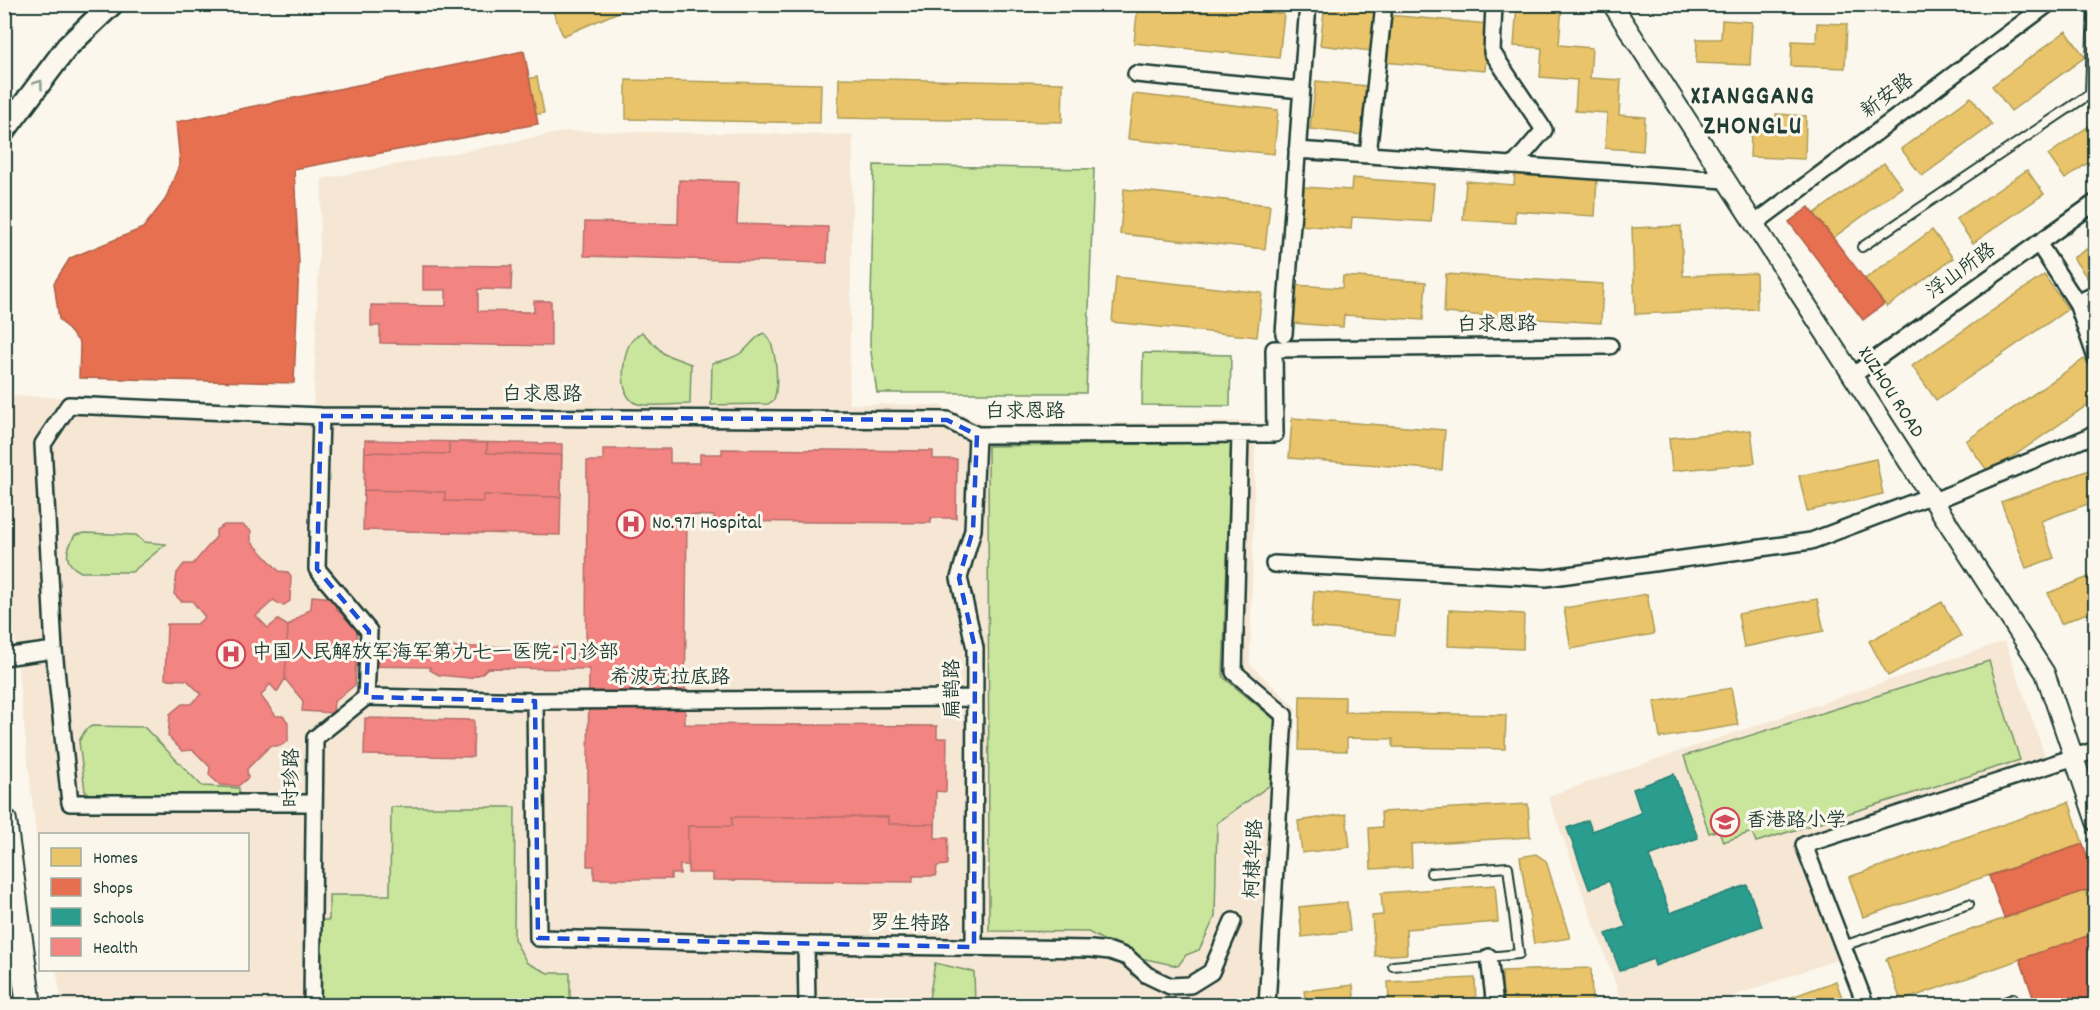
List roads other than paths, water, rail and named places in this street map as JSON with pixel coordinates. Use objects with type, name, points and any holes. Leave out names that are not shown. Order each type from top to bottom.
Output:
[{"type":"main road","points":[[4,131],[67,47],[112,4]]},
{"type":"main road","points":[[4,821],[29,1005]]},
{"type":"street","points":[[1284,334],[1308,4]]},
{"type":"street","points":[[1368,154],[1384,4]]},
{"type":"street","points":[[1494,4],[1492,52],[1544,130],[1514,165]]},
{"type":"street","name":"XUZHOU ROAD","points":[[1612,4],[2045,673],[2096,822]]},
{"type":"street","name":"新安路","points":[[1754,224],[2048,4]]},
{"type":"street","points":[[1136,74],[1301,90]]},
{"type":"street","points":[[1297,150],[1725,180]]},
{"type":"street","name":"浮山所路","points":[[1852,376],[2096,202]]},
{"type":"street","points":[[2038,243],[2077,303],[2096,358]]},
{"type":"street","points":[[2077,303],[2096,294]]},
{"type":"street","name":"白求恩路","points":[[54,650],[44,444],[69,405],[321,416],[947,420],[977,435],[1275,434],[1274,349],[1610,346]]},
{"type":"street","points":[[321,416],[317,569],[369,631],[366,697]]},
{"type":"street","points":[[1274,564],[1546,578],[1810,541],[1932,499],[2096,432]]},
{"type":"street","name":"柯棣华路","points":[[1240,434],[1234,672],[1284,715],[1267,1005]]},
{"type":"street","name":"扁鹊路","points":[[974,947],[975,648],[959,578],[973,530],[977,435]]},
{"type":"street","points":[[4,657],[54,650],[70,803],[314,803]]},
{"type":"street","name":"希波克拉底路","points":[[366,697],[535,701],[974,698]]},
{"type":"street","name":"时珍路","points":[[312,1005],[315,738],[366,697]]},
{"type":"street","name":"罗生特路","points":[[535,701],[538,938],[1091,949],[1110,951],[1127,957],[1147,975],[1170,986],[1190,985],[1211,972],[1233,921]]},
{"type":"street","points":[[1866,1005],[1804,845],[2096,750]]},
{"type":"street","points":[[806,945],[807,1005]]},
{"type":"street","points":[[1489,957],[1495,1005]]},
{"type":"lane","points":[[1862,247],[2090,94],[2093,4]]},
{"type":"lane","points":[[1393,966],[1519,954],[1508,867],[1431,873]]},
{"type":"lane","points":[[1843,946],[1969,904]]},
{"type":"lane","points":[[1994,1005],[2013,999]]},
{"type":"place","name":"No.971 Hospital","points":[[631,524]]},
{"type":"place","name":"中国人民解放军海军第九七一医院-门诊部","points":[[231,654]]},
{"type":"place","name":"香港路小学","points":[[1725,822]]},
{"type":"district","name":"XIANGGANG ZHONGLU","points":[[1753,112]]}]
